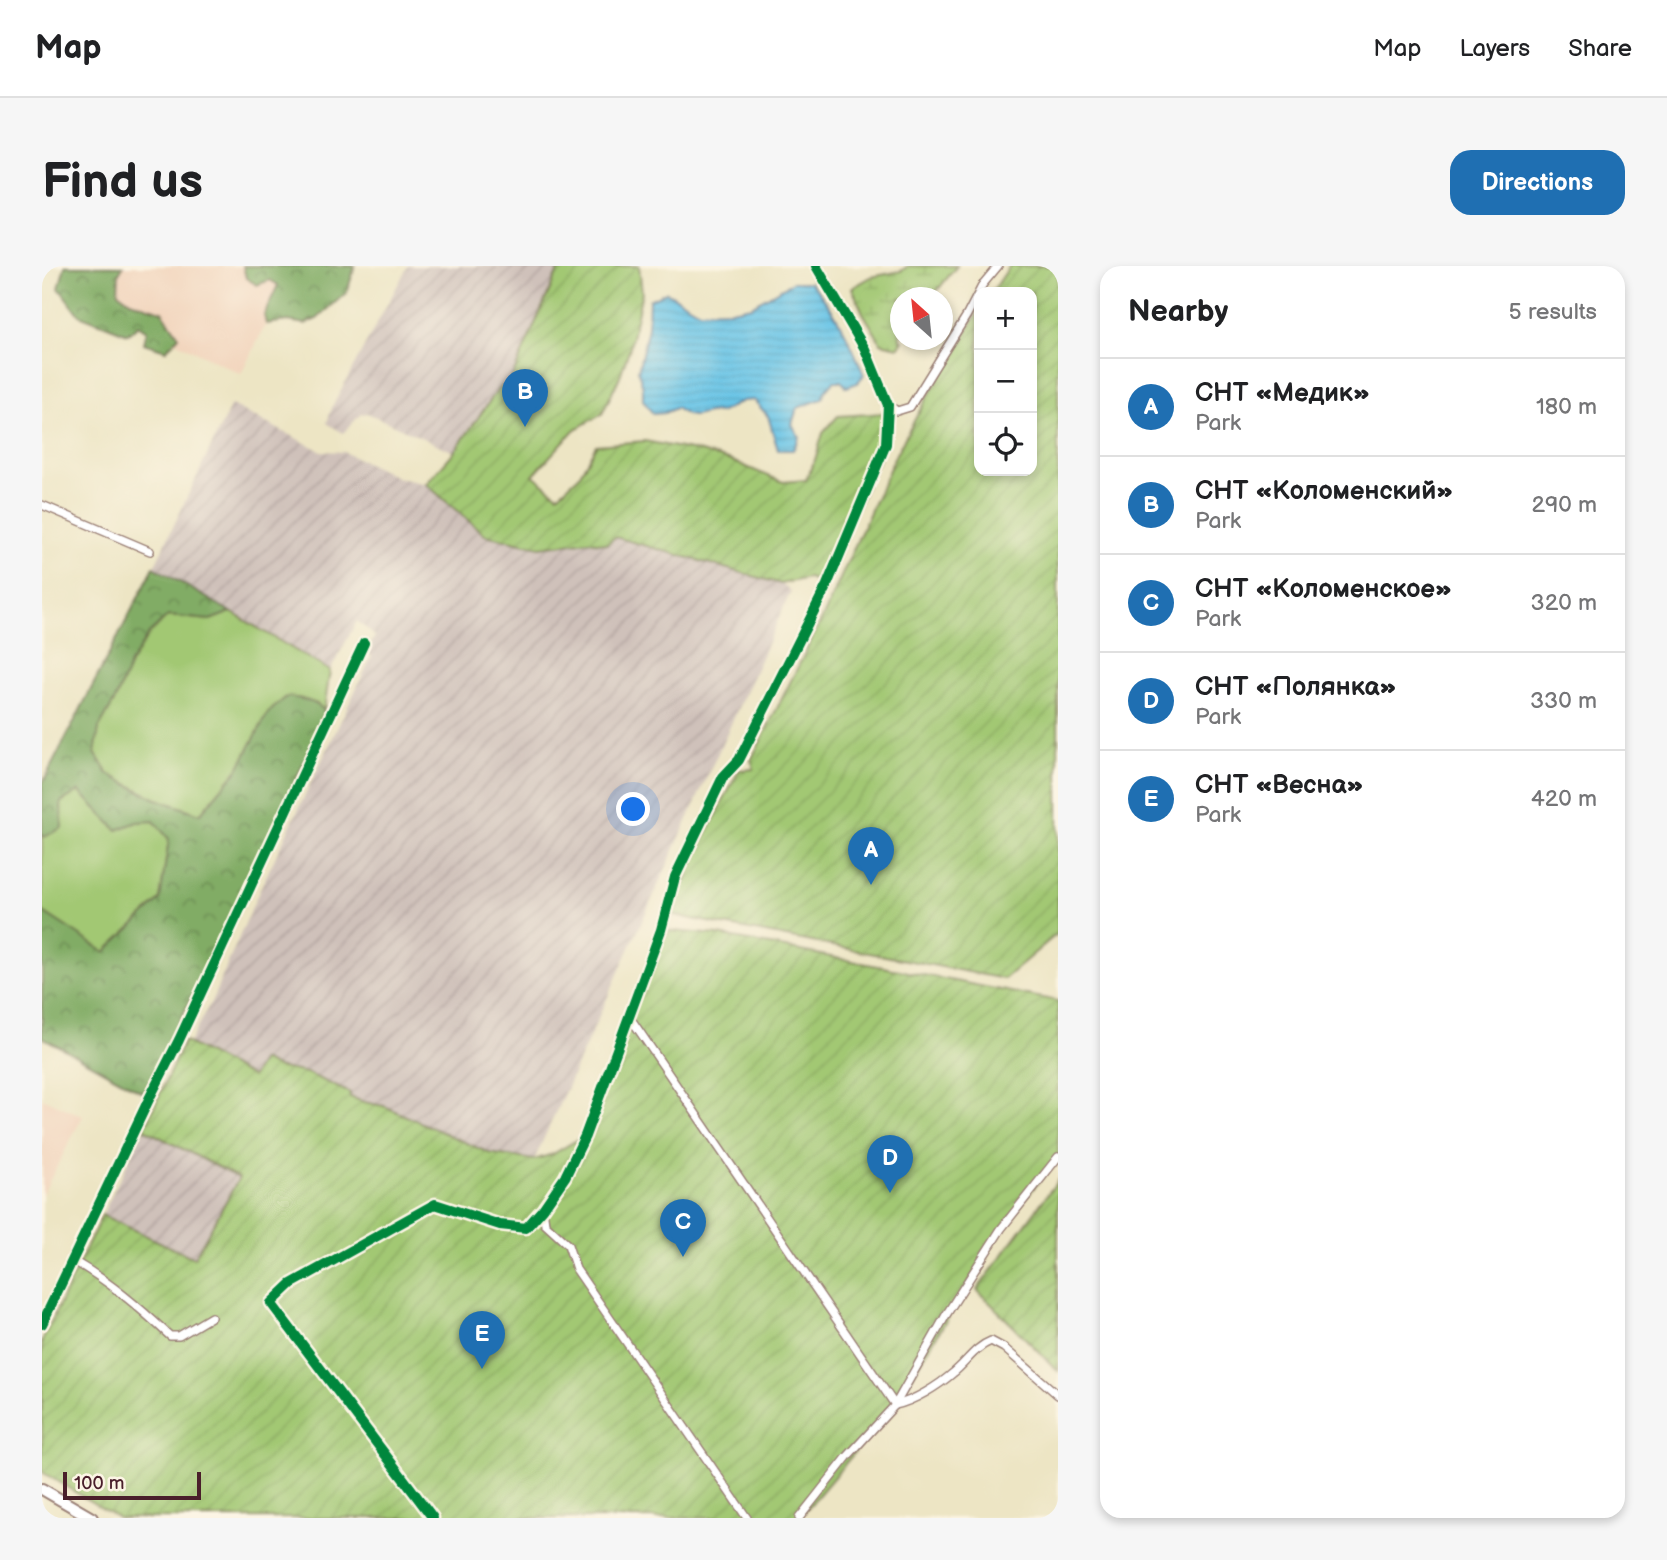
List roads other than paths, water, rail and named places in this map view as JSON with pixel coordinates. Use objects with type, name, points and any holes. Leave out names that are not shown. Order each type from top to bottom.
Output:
[{"type":"main road","points":[[42,1489],[92,1518]]},
{"type":"street","points":[[433,1518],[271,1303],[291,1284],[435,1205],[500,1225],[526,1228],[565,1177],[585,1136],[661,930],[675,877],[723,777],[738,761],[827,585],[886,444],[888,405],[865,349],[816,266]]},
{"type":"street","points":[[888,405],[897,411],[910,407],[983,284],[998,266]]},
{"type":"street","points":[[42,505],[150,551]]},
{"type":"street","points":[[42,1324],[180,1040],[364,643]]},
{"type":"street","points":[[629,1016],[895,1405]]},
{"type":"street","points":[[799,1518],[848,1457],[895,1405],[946,1315],[1001,1229],[1058,1157]]},
{"type":"street","points":[[543,1209],[545,1224],[568,1245],[576,1269],[747,1518]]},
{"type":"street","points":[[72,1260],[134,1301],[170,1336],[179,1336],[211,1317]]},
{"type":"street","points":[[895,1405],[906,1403],[952,1375],[982,1345],[991,1341],[1004,1348],[1058,1395]]},
{"type":"water","points":[[793,282],[810,282],[827,303],[842,326],[864,375],[857,383],[847,387],[841,381],[834,381],[822,399],[797,408],[792,424],[799,437],[793,450],[778,450],[768,416],[754,400],[742,401],[720,413],[694,416],[676,408],[653,414],[643,400],[643,387],[638,371],[648,328],[649,300],[666,292],[699,311],[731,310],[751,306]]},
{"type":"place","name":"СНТ «Коломенский»","points":[[525,427]]},
{"type":"place","name":"СНТ «Медик»","points":[[871,885]]},
{"type":"place","name":"СНТ «Полянка»","points":[[890,1193]]},
{"type":"place","name":"СНТ «Коломенское»","points":[[683,1257]]},
{"type":"place","name":"СНТ «Весна»","points":[[482,1369]]}]
